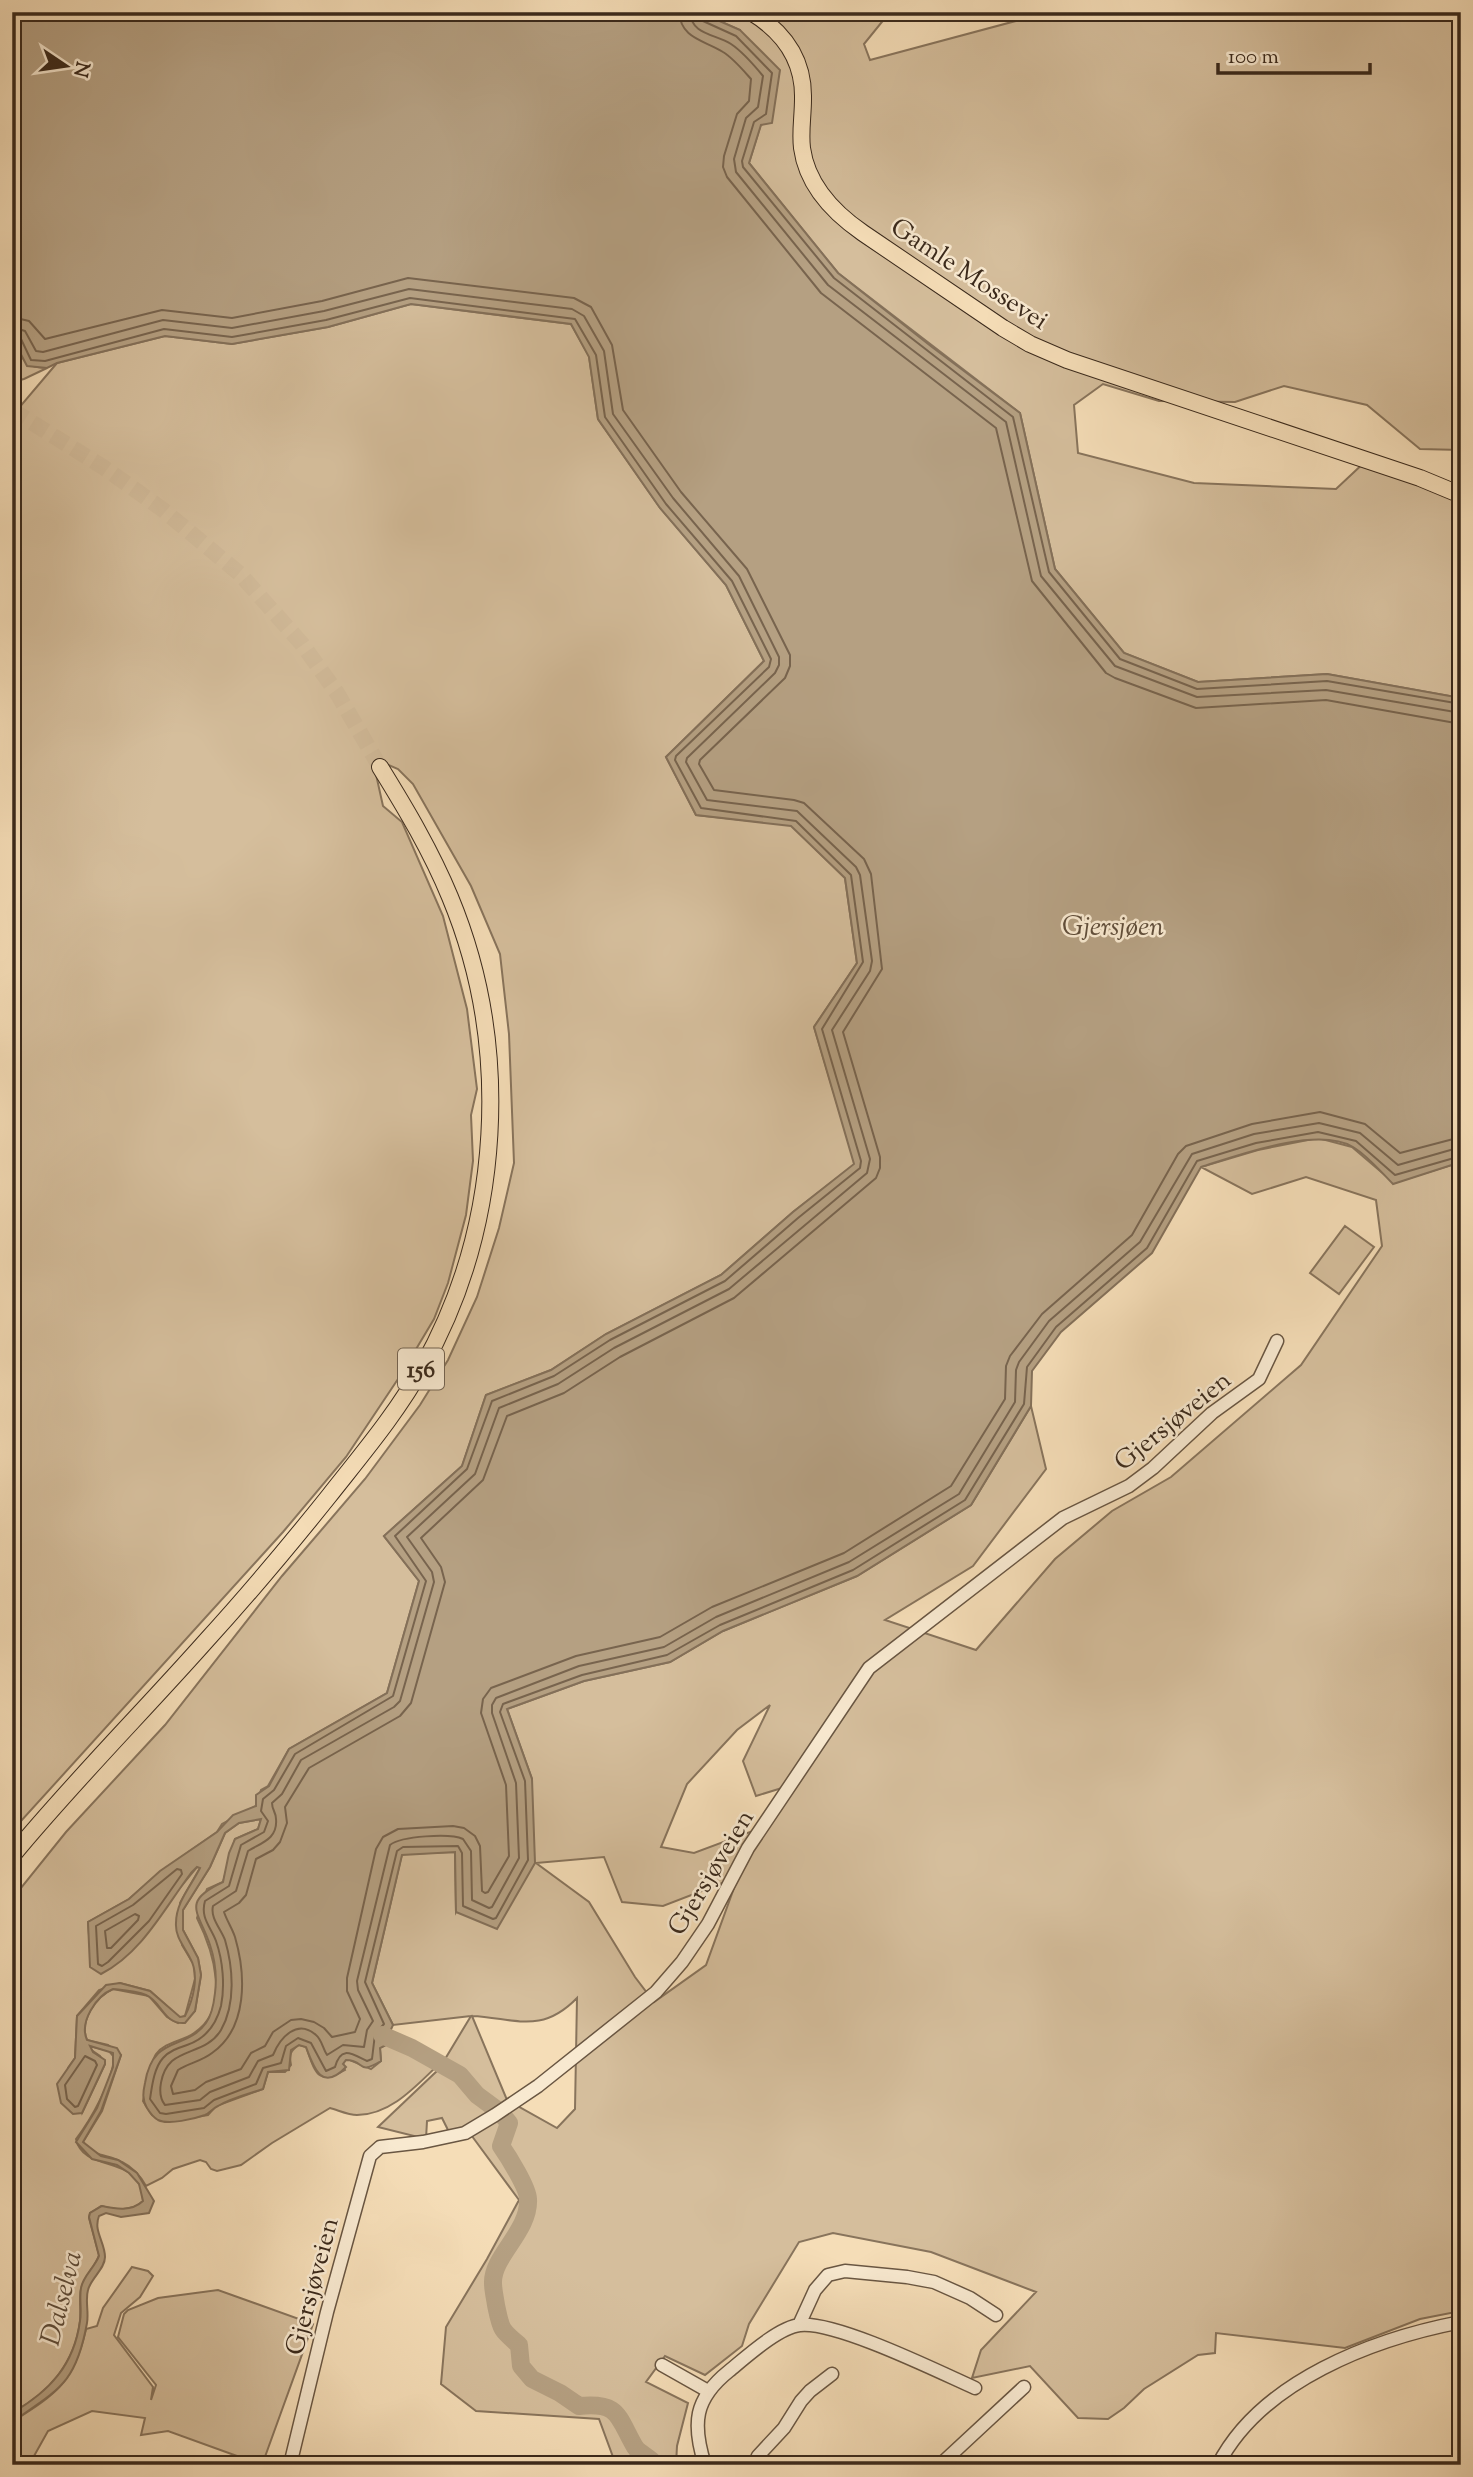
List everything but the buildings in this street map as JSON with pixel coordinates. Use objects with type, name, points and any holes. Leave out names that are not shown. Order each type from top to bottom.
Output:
[{"type":"main road","name":"Gamle Mossevei","points":[[751,12],[780,34],[792,49],[799,64],[803,81],[802,150],[816,188],[846,221],[874,241],[1031,344],[1068,359],[1388,467],[1461,495]]},
{"type":"main road","name":"156","points":[[12,1856],[73,1785],[206,1642],[353,1465],[422,1368],[460,1283],[478,1218],[487,1167],[491,1112],[485,1027],[468,950],[450,898],[422,839],[380,767]]},
{"type":"street","name":"Gjersjøveien","points":[[290,2465],[327,2312],[370,2156],[380,2147],[424,2142],[465,2133],[538,2086],[656,1992],[682,1962],[708,1924],[748,1848],[869,1668],[1063,1518],[1129,1486],[1153,1468],[1212,1413],[1259,1379],[1277,1340]]},
{"type":"street","points":[[799,2325],[815,2290],[834,2272],[845,2271],[907,2277],[934,2283],[970,2298],[996,2315]]},
{"type":"street","points":[[1218,2465],[1240,2430],[1258,2411],[1329,2366],[1404,2334],[1461,2322]]},
{"type":"street","points":[[705,2465],[697,2440],[697,2424],[701,2405],[712,2384],[768,2340],[799,2325],[853,2336],[975,2388]]},
{"type":"street","points":[[663,2365],[708,2391]]},
{"type":"street","points":[[754,2465],[758,2456],[784,2428],[801,2401],[832,2374]]},
{"type":"street","points":[[940,2465],[1024,2387]]},
{"type":"shaded area","points":[[699,12],[890,12],[864,44],[870,60],[1023,19],[1024,12],[1122,12],[1248,19],[1461,20],[1461,450],[1420,449],[1367,405],[1284,386],[1235,402],[1159,401],[1103,384],[1074,405],[1078,453],[1194,483],[1336,489],[1367,460],[1420,478],[1461,503],[1461,698],[1327,674],[1198,682],[1124,653],[1055,569],[1020,413],[838,273],[749,163],[761,124],[740,30]]},
{"type":"shaded area","points":[[411,304],[571,324],[589,356],[598,419],[660,508],[726,585],[764,661],[666,757],[696,815],[791,825],[845,878],[857,963],[814,1027],[855,1164],[793,1212],[721,1275],[606,1334],[551,1370],[486,1395],[462,1466],[384,1536],[419,1581],[387,1693],[289,1749],[268,1786],[261,1790],[256,1806],[222,1824],[217,1832],[160,1872],[129,1899],[88,1922],[90,1949],[174,1895],[197,1867],[200,1868],[180,1903],[182,1945],[194,1965],[195,1979],[185,2016],[180,2018],[150,1991],[120,1983],[99,1990],[77,2016],[75,2058],[68,2068],[82,2113],[105,2064],[90,2046],[109,2051],[114,2057],[110,2077],[100,2100],[76,2139],[81,2150],[90,2157],[123,2169],[133,2176],[140,2186],[143,2201],[134,2207],[123,2209],[101,2206],[90,2213],[99,2255],[81,2289],[80,2321],[72,2350],[58,2375],[48,2386],[12,2413],[12,2206],[15,2202],[12,2201],[12,1899],[66,1832],[165,1725],[282,1576],[365,1479],[420,1405],[448,1360],[477,1297],[499,1228],[514,1163],[509,1034],[500,954],[471,886],[413,784],[398,769],[384,763],[375,770],[383,806],[402,822],[443,916],[467,1009],[477,1089],[471,1115],[473,1161],[466,1215],[448,1283],[434,1319],[346,1457],[283,1532],[12,1831],[12,416],[57,363],[165,336],[232,344],[328,327]]},
{"type":"shaded area","points":[[12,337],[27,363],[47,368],[12,382]]},
{"type":"shaded area","points":[[1318,1138],[1352,1147],[1394,1183],[1461,1162],[1461,2311],[1420,2319],[1345,2348],[1216,2333],[1215,2353],[1198,2355],[1144,2389],[1108,2419],[1078,2418],[1030,2366],[972,2378],[981,2350],[1036,2292],[931,2252],[833,2233],[799,2242],[749,2324],[742,2346],[705,2375],[665,2356],[646,2382],[688,2403],[677,2446],[676,2465],[616,2465],[599,2419],[476,2411],[441,2384],[446,2327],[519,2200],[466,2128],[449,2132],[442,2118],[427,2121],[426,2139],[378,2127],[439,2069],[471,2016],[393,2025],[372,1983],[402,1854],[455,1852],[456,1912],[532,1779],[507,1709],[584,1681],[670,1662],[723,1631],[857,1576],[971,1505],[1031,1406],[1046,1469],[973,1566],[885,1620],[976,1650],[1055,1559],[1112,1511],[1171,1477],[1301,1365],[1382,1246],[1376,1200],[1306,1177],[1252,1194],[1201,1167],[1258,1150]],"holes":[[[770,1705],[743,1761],[756,1796],[798,1783],[753,1831],[694,1853],[661,1847],[687,1784],[737,1730]],[[604,1857],[622,1902],[663,1906],[738,1877],[706,1965],[654,2002],[635,1977],[589,1902],[536,1863]],[[577,1998],[575,2109],[557,2128],[507,2100],[472,2016],[527,2022],[551,2017]]]},
{"type":"shaded area","points":[[1345,1226],[1374,1247],[1339,1294],[1310,1273]]},
{"type":"shaded area","points":[[261,1819],[258,1829],[235,1839],[223,1882],[207,1889],[197,1918],[209,1946],[216,1979],[213,2009],[206,2022],[194,2033],[164,2047],[156,2054],[143,2101],[152,2115],[165,2122],[208,2115],[216,2106],[263,2089],[268,2072],[285,2072],[291,2065],[292,2051],[299,2045],[306,2047],[315,2069],[323,2077],[345,2070],[345,2060],[371,2069],[381,2061],[380,2048],[389,2043],[382,2039],[382,2035],[393,2038],[437,2066],[401,2098],[380,2110],[357,2115],[330,2108],[241,2165],[217,2171],[200,2160],[173,2169],[146,2186],[126,2164],[93,2151],[83,2142],[102,2111],[121,2055],[108,2045],[87,2040],[87,2018],[95,2003],[113,1989],[149,1996],[167,2017],[178,2023],[195,2011],[201,1975],[198,1958],[183,1930],[183,1910],[210,1867],[225,1833],[239,1823]]},
{"type":"shaded area","points":[[132,2267],[148,2271],[153,2276],[140,2297],[121,2313],[114,2335],[153,2387],[151,2400],[156,2385],[118,2337],[124,2314],[128,2310],[158,2298],[218,2290],[313,2324],[262,2465],[168,2431],[141,2435],[145,2418],[92,2411],[48,2431],[29,2465],[12,2465],[12,2422],[52,2395],[69,2375],[86,2329],[97,2326],[103,2308]]},
{"type":"water","name":"Gjersjøen","points":[[12,12],[699,12],[740,30],[780,70],[772,123],[761,125],[749,163],[838,273],[1020,413],[1055,569],[1124,653],[1198,682],[1327,674],[1461,698],[1461,1162],[1393,1184],[1353,1147],[1338,1141],[1319,1140],[1278,1145],[1201,1167],[1152,1253],[1061,1332],[1032,1371],[1031,1406],[971,1505],[857,1576],[723,1631],[670,1662],[584,1681],[507,1709],[532,1779],[535,1863],[497,1929],[456,1912],[455,1852],[402,1855],[372,1983],[393,2025],[388,2036],[382,2035],[382,2039],[390,2043],[380,2048],[381,2061],[364,2067],[346,2060],[343,2064],[346,2067],[338,2074],[331,2078],[325,2077],[316,2070],[306,2047],[299,2045],[291,2050],[289,2070],[268,2072],[263,2089],[228,2101],[200,2117],[168,2122],[158,2120],[144,2102],[149,2068],[163,2050],[198,2032],[208,2020],[214,2000],[214,1963],[196,1909],[197,1902],[210,1889],[223,1882],[235,1839],[258,1829],[261,1819],[239,1823],[225,1833],[210,1867],[183,1910],[183,1930],[198,1958],[201,1975],[195,2011],[185,2023],[178,2023],[146,1995],[113,1989],[95,2003],[87,2018],[87,2040],[117,2048],[121,2055],[101,2111],[83,2142],[101,2156],[118,2160],[137,2173],[154,2201],[149,2213],[121,2217],[106,2213],[99,2216],[97,2227],[105,2257],[88,2290],[87,2323],[77,2360],[63,2383],[12,2422],[12,2413],[49,2386],[66,2364],[72,2351],[80,2321],[82,2284],[99,2256],[90,2213],[102,2206],[128,2208],[143,2201],[139,2184],[129,2173],[117,2165],[92,2159],[76,2142],[97,2108],[113,2067],[113,2053],[90,2046],[93,2052],[105,2060],[105,2064],[82,2113],[73,2114],[61,2103],[57,2084],[75,2058],[77,2016],[106,1985],[120,1983],[150,1991],[180,2017],[185,2016],[193,1995],[195,1972],[177,1933],[177,1915],[181,1901],[200,1868],[197,1867],[191,1873],[129,1954],[101,1974],[90,1967],[88,1922],[129,1899],[160,1871],[217,1832],[233,1815],[256,1806],[256,1795],[269,1786],[289,1749],[387,1693],[419,1581],[384,1536],[462,1466],[486,1395],[551,1370],[606,1334],[721,1275],[793,1212],[854,1164],[814,1027],[857,963],[845,878],[791,826],[696,815],[666,757],[764,661],[726,585],[660,508],[598,419],[589,357],[571,324],[411,304],[328,327],[232,344],[165,336],[57,363],[47,368],[27,366],[12,337]]},
{"type":"waterway","points":[[382,2035],[412,2048],[460,2075],[477,2095],[500,2112],[509,2123],[501,2146],[513,2164],[528,2199],[527,2211],[518,2233],[494,2273],[493,2288],[500,2324],[519,2345],[521,2366],[532,2379],[579,2406],[603,2406],[616,2413],[637,2449],[652,2461],[651,2465]]},
{"type":"tunnel","points":[[12,410],[103,467],[162,509],[240,574],[302,644],[337,693],[380,767]]},
{"type":"water label","name":"Dalselva","points":[[60,2298]]}]
